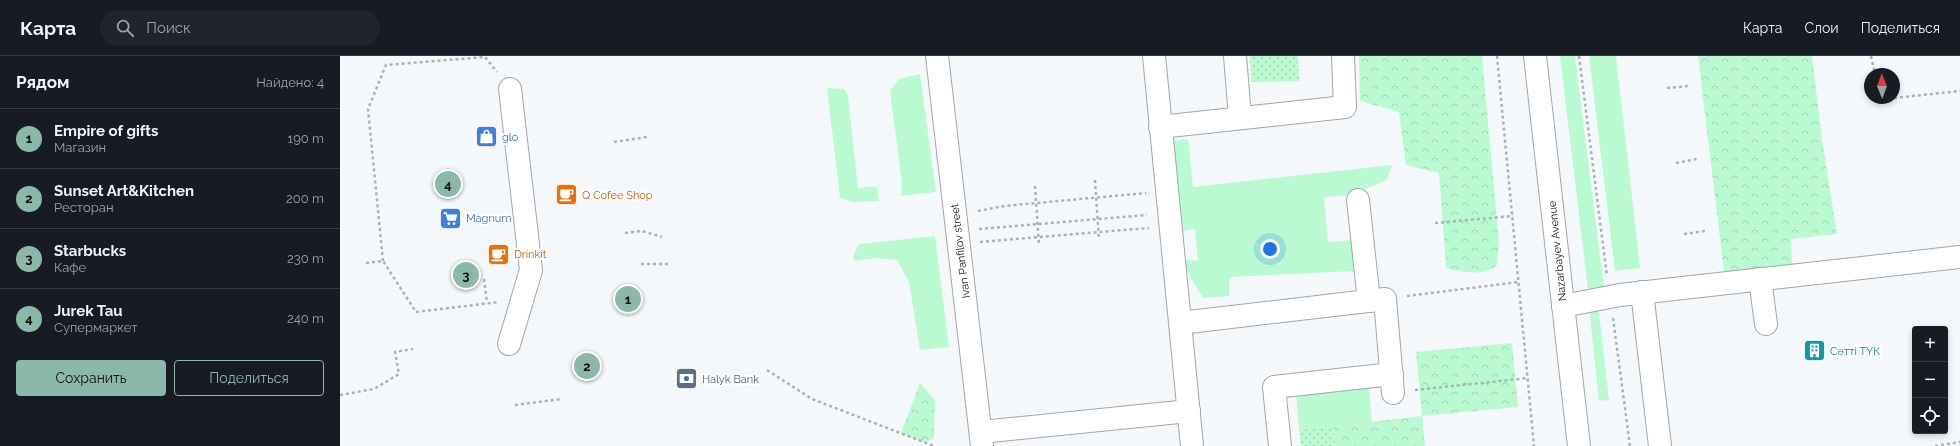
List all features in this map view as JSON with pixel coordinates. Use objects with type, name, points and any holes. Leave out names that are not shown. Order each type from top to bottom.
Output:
[{"type":"main road","name":"Ivan Panfilov street","points":[[937,56],[982,439]]},
{"type":"main road","points":[[1154,56],[1192,446]]},
{"type":"main road","points":[[1235,56],[1240,117]]},
{"type":"main road","points":[[1160,127],[1240,117],[1345,107],[1343,56]]},
{"type":"main road","name":"Nazarbayev Avenue","points":[[1535,56],[1579,446]]},
{"type":"main road","points":[[508,344],[531,270],[510,88]]},
{"type":"main road","points":[[1280,446],[1274,388],[1393,383],[1358,200]]},
{"type":"main road","points":[[1563,306],[1610,296],[1642,292],[1960,257]]},
{"type":"main road","points":[[1760,279],[1766,324]]},
{"type":"main road","points":[[1642,292],[1660,446]]},
{"type":"main road","points":[[1180,323],[1377,300]]},
{"type":"main road","points":[[982,439],[1189,411]]},
{"type":"path","points":[[1497,56],[1534,446]]},
{"type":"path","points":[[1579,56],[1591,164],[1630,446]]},
{"type":"path","points":[[1871,56],[1874,68]]},
{"type":"path","points":[[506,301],[416,312],[383,261],[368,109],[386,65],[485,57],[510,88]]},
{"type":"path","points":[[1667,88],[1689,86]]},
{"type":"path","points":[[1900,97],[1960,91]]},
{"type":"path","points":[[614,142],[647,137]]},
{"type":"path","points":[[1676,162],[1697,159]]},
{"type":"path","points":[[1095,180],[1099,240]]},
{"type":"path","points":[[1035,186],[1039,245]]},
{"type":"path","points":[[955,214],[1166,191]]},
{"type":"path","points":[[1435,223],[1513,216]]},
{"type":"path","points":[[974,230],[1097,219],[1170,220]]},
{"type":"path","points":[[976,243],[1098,232],[1170,220]]},
{"type":"path","points":[[625,233],[642,231],[662,237]]},
{"type":"path","points":[[1684,234],[1706,232]]},
{"type":"path","points":[[366,262],[383,261]]},
{"type":"path","points":[[641,264],[669,264]]},
{"type":"path","points":[[484,279],[487,303]]},
{"type":"path","points":[[1377,300],[1519,282]]},
{"type":"path","points":[[340,395],[374,389],[398,374],[395,352],[413,349]]},
{"type":"path","points":[[767,370],[812,399],[934,446]]},
{"type":"path","points":[[1393,383],[1528,378]]},
{"type":"path","points":[[516,404],[562,399]]},
{"type":"path","points":[[1935,446],[1960,442]]},
{"type":"green space","points":[[1250,56],[1298,56],[1299,81],[1251,82]]},
{"type":"green space","points":[[1359,56],[1482,56],[1499,243],[1497,265],[1491,269],[1479,272],[1466,272],[1446,268],[1439,173],[1406,165],[1399,112],[1360,101]]},
{"type":"green space","points":[[1560,56],[1575,56],[1604,288],[1588,290]]},
{"type":"green space","points":[[1589,56],[1616,56],[1640,268],[1615,271]]},
{"type":"green space","points":[[1698,56],[1812,56],[1822,139],[1837,234],[1791,239],[1792,264],[1724,272]]},
{"type":"green space","points":[[920,74],[936,192],[901,196],[902,183],[890,91],[899,79]]},
{"type":"green space","points":[[827,88],[844,89],[848,96],[858,188],[877,186],[879,201],[853,202],[840,198]]},
{"type":"green space","points":[[1188,139],[1193,187],[1392,165],[1387,180],[1350,195],[1324,197],[1328,242],[1354,240],[1354,271],[1229,277],[1229,296],[1203,298],[1180,259],[1198,261],[1195,229],[1181,231],[1174,141]]},
{"type":"green space","points":[[935,236],[949,347],[920,350],[909,282],[897,260],[876,258],[855,261],[853,257],[859,244]]},
{"type":"green space","points":[[1598,304],[1609,400],[1599,401],[1589,307]]},
{"type":"green space","points":[[1512,343],[1518,407],[1422,416],[1416,352]]},
{"type":"green space","points":[[920,383],[935,400],[934,438],[926,443],[901,433]]},
{"type":"green space","points":[[1369,388],[1372,423],[1299,429],[1296,394]]},
{"type":"green space","points":[[1422,416],[1425,446],[1335,446],[1333,426]]},
{"type":"green space","points":[[1333,426],[1335,446],[1301,446],[1299,429]]},
{"type":"place","name":"glo","points":[[486,137]]},
{"type":"place","name":"Jurek Tau","points":[[448,184]]},
{"type":"place","name":"Q Cofee Shop","points":[[566,195]]},
{"type":"place","name":"Magnum","points":[[451,218]]},
{"type":"place","name":"Drinkit","points":[[498,254]]},
{"type":"place","name":"Starbucks","points":[[466,275]]},
{"type":"place","name":"Empire of gifts","points":[[628,299]]},
{"type":"place","name":"Сәтті ТҮК","points":[[1815,351]]},
{"type":"place","name":"Sunset Art&Kitchen","points":[[587,366]]},
{"type":"place","name":"Halyk Bank","points":[[686,379]]}]
